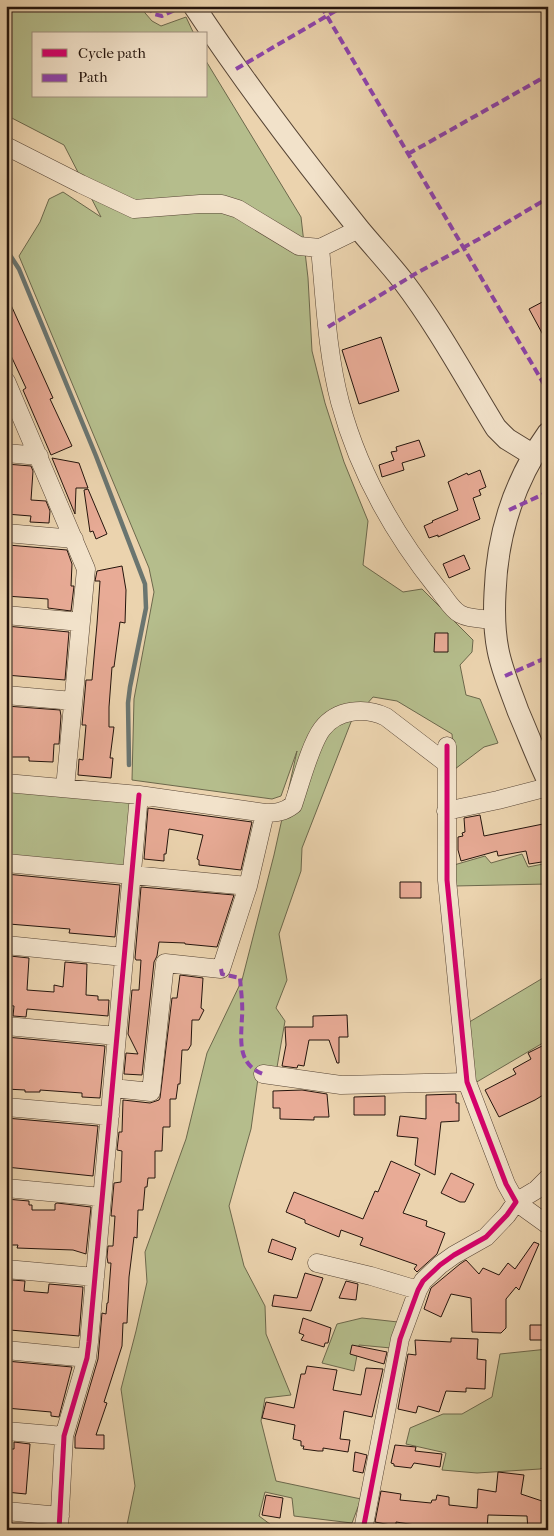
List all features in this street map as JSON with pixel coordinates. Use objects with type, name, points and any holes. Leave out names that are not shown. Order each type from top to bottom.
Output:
[{"type":"street","points":[[194,6],[236,69],[359,229],[402,280],[496,428],[507,439],[533,455]]},
{"type":"street","points":[[6,146],[134,209],[222,204],[252,217],[299,246],[320,248],[359,229]]},
{"type":"street","points":[[320,248],[332,361],[340,401],[349,432],[370,482],[400,536],[456,618],[462,615],[494,620]]},
{"type":"street","points":[[6,381],[86,569],[65,788]]},
{"type":"street","points":[[446,811],[498,800],[547,780],[505,676],[498,650],[494,620],[496,563],[501,536],[519,482],[533,455],[548,433]]},
{"type":"street","points":[[6,453],[39,456]]},
{"type":"street","points":[[6,533],[74,539]]},
{"type":"street","points":[[6,615],[80,622]]},
{"type":"street","points":[[6,695],[73,701]]},
{"type":"street","points":[[6,783],[139,795],[265,813],[278,813],[288,810],[293,805],[314,744],[322,728],[334,718],[347,712],[362,710],[376,712],[386,717],[447,755],[447,880],[467,1082],[506,1184],[516,1202],[548,1225]]},
{"type":"street","points":[[6,1511],[59,1523],[64,1436],[87,1358],[139,795]]},
{"type":"street","points":[[113,1088],[151,1092],[164,963],[221,969],[248,886],[265,813]]},
{"type":"street","points":[[6,864],[248,886]]},
{"type":"street","points":[[6,945],[124,957]]},
{"type":"street","points":[[6,1026],[117,1036]]},
{"type":"street","points":[[263,1074],[341,1086],[467,1082]]},
{"type":"street","points":[[6,1107],[110,1116]]},
{"type":"street","points":[[363,1530],[400,1339],[418,1290],[423,1281],[440,1265],[454,1255],[486,1238],[516,1202],[536,1190],[548,1178]]},
{"type":"street","points":[[6,1188],[102,1197]]},
{"type":"street","points":[[317,1263],[418,1290]]},
{"type":"street","points":[[6,1269],[95,1277]]},
{"type":"street","points":[[6,1350],[87,1358]]},
{"type":"street","points":[[6,1430],[64,1436]]},
{"type":"green space","points":[[6,6],[139,6],[152,21],[161,26],[186,17],[193,32],[32,32],[32,98],[208,98],[208,64],[301,217],[308,278],[312,351],[325,403],[344,462],[368,521],[363,565],[403,592],[422,589],[473,640],[472,652],[460,665],[466,695],[480,699],[498,743],[484,747],[455,769],[452,734],[397,701],[373,697],[351,722],[302,848],[301,871],[279,934],[287,980],[276,1008],[285,1021],[276,1073],[259,1071],[251,1129],[229,1206],[244,1266],[265,1306],[266,1334],[291,1395],[265,1398],[261,1421],[276,1481],[361,1499],[352,1523],[294,1516],[292,1498],[265,1492],[259,1516],[278,1530],[126,1530],[135,1486],[121,1389],[147,1282],[145,1252],[186,1139],[207,1053],[242,980],[274,855],[297,751],[281,796],[272,799],[132,780],[134,699],[154,592],[149,568],[19,256],[40,222],[49,199],[63,192],[101,217],[64,145],[6,115]]},
{"type":"green space","points":[[6,790],[128,802],[132,807],[126,864],[122,868],[6,858]]},
{"type":"green space","points":[[522,854],[528,867],[548,863],[548,884],[455,886],[454,865],[485,856],[491,863]]},
{"type":"green space","points":[[548,975],[548,1040],[475,1083],[466,1024]]},
{"type":"green space","points":[[362,1318],[398,1322],[391,1348],[359,1345],[354,1371],[322,1363],[337,1324]]},
{"type":"green space","points":[[548,1349],[548,1466],[540,1469],[477,1473],[442,1470],[446,1453],[406,1444],[410,1428],[443,1414],[462,1414],[492,1397],[500,1354]]},
{"type":"building","points":[[6,294],[53,398],[50,399],[72,446],[51,455],[23,390],[26,388],[6,345]]},
{"type":"building","points":[[548,299],[548,344],[529,309]]},
{"type":"building","points":[[381,337],[399,391],[359,404],[342,350]]},
{"type":"building","points":[[419,440],[425,456],[402,463],[404,470],[382,477],[379,465],[394,460],[391,452],[397,451],[396,447]]},
{"type":"building","points":[[52,458],[79,463],[88,488],[76,488],[75,514]]},
{"type":"building","points":[[6,464],[31,466],[33,471],[31,500],[46,501],[50,511],[49,523],[30,522],[31,516],[6,514],[8,490],[6,489]]},
{"type":"building","points":[[480,470],[486,487],[479,490],[481,495],[473,498],[480,519],[438,537],[438,535],[429,538],[424,526],[458,510],[448,482],[467,473],[468,475]]},
{"type":"building","points":[[88,489],[107,534],[96,539],[93,531],[90,532],[84,490]]},
{"type":"building","points":[[8,545],[67,550],[72,564],[71,586],[74,586],[71,611],[48,608],[48,599],[6,596],[6,552],[8,552]]},
{"type":"building","points":[[464,555],[470,569],[449,578],[443,564]]},
{"type":"building","points":[[122,566],[126,590],[125,623],[120,622],[114,667],[112,667],[109,707],[109,727],[114,727],[110,758],[113,758],[111,778],[78,775],[79,759],[83,760],[86,725],[82,725],[86,680],[92,680],[100,581],[95,581],[97,571]]},
{"type":"building","points":[[6,626],[69,632],[65,680],[6,675]]},
{"type":"building","points":[[435,633],[448,633],[448,652],[434,652]]},
{"type":"building","points":[[6,706],[60,710],[59,744],[54,744],[53,762],[29,761],[29,757],[6,757]]},
{"type":"building","points":[[148,808],[252,822],[241,870],[199,865],[199,860],[197,859],[203,835],[169,829],[164,861],[144,859]]},
{"type":"building","points":[[480,815],[484,836],[543,824],[548,861],[529,864],[526,851],[498,856],[497,851],[461,861],[458,850],[458,837],[463,836],[462,833],[465,832],[464,818]]},
{"type":"building","points":[[6,874],[120,885],[115,937],[69,933],[70,929],[9,924],[9,909],[7,909],[9,889],[6,889]]},
{"type":"building","points":[[400,882],[421,882],[421,898],[400,898]]},
{"type":"building","points":[[141,887],[234,895],[217,947],[159,942],[154,962],[142,1075],[124,1074],[126,1053],[138,1054],[128,1034],[132,990],[139,990],[141,960],[136,960],[135,958]]},
{"type":"building","points":[[10,956],[29,958],[27,990],[54,992],[54,985],[63,987],[65,962],[87,964],[86,995],[98,996],[98,1000],[109,1000],[108,1016],[27,1009],[26,1017],[13,1016],[14,1006],[6,1005]]},
{"type":"building","points":[[180,975],[203,978],[201,1008],[204,1010],[199,1020],[192,1020],[191,1045],[188,1050],[182,1050],[180,1084],[178,1084],[176,1099],[170,1099],[170,1127],[163,1127],[162,1151],[155,1151],[155,1178],[148,1178],[147,1187],[145,1187],[143,1210],[138,1210],[137,1238],[134,1237],[129,1277],[127,1323],[123,1323],[122,1346],[104,1402],[107,1403],[96,1435],[104,1435],[104,1449],[75,1448],[75,1437],[98,1359],[102,1313],[106,1314],[108,1303],[111,1263],[108,1263],[107,1257],[108,1246],[113,1246],[115,1216],[111,1216],[114,1183],[121,1182],[122,1151],[117,1150],[119,1132],[122,1132],[123,1100],[150,1103],[160,1098],[172,998],[177,998]]},
{"type":"building","points":[[347,1015],[348,1037],[339,1037],[339,1063],[337,1063],[329,1040],[309,1040],[304,1066],[298,1065],[297,1068],[282,1066],[286,1045],[285,1027],[313,1027],[313,1016]]},
{"type":"building","points":[[6,1037],[105,1046],[100,1098],[82,1097],[82,1093],[40,1090],[40,1092],[25,1092],[25,1090],[6,1089]]},
{"type":"building","points":[[548,1043],[548,1092],[499,1117],[485,1090],[516,1074],[513,1069],[531,1059],[528,1053]]},
{"type":"building","points":[[302,1090],[327,1094],[329,1117],[314,1117],[314,1120],[280,1119],[280,1108],[273,1108],[273,1091]]},
{"type":"building","points":[[456,1094],[456,1103],[459,1103],[459,1121],[441,1122],[435,1175],[415,1165],[418,1138],[397,1136],[400,1116],[426,1119],[426,1095]]},
{"type":"building","points":[[385,1096],[385,1115],[354,1115],[354,1097]]},
{"type":"building","points":[[6,1118],[98,1126],[93,1176],[6,1167]]},
{"type":"building","points":[[391,1161],[420,1174],[403,1213],[427,1221],[426,1226],[445,1233],[437,1254],[417,1272],[414,1269],[417,1265],[360,1245],[363,1238],[341,1230],[339,1237],[305,1223],[305,1220],[286,1212],[294,1192],[363,1219],[375,1191],[378,1192]]},
{"type":"building","points":[[451,1173],[474,1184],[465,1202],[460,1202],[441,1193]]},
{"type":"building","points":[[6,1199],[29,1201],[29,1205],[32,1205],[32,1210],[55,1210],[55,1204],[57,1203],[91,1207],[86,1254],[73,1250],[17,1248],[18,1245],[6,1245]]},
{"type":"building","points":[[272,1239],[296,1248],[292,1260],[268,1252]]},
{"type":"building","points":[[534,1242],[539,1244],[519,1290],[516,1287],[506,1299],[506,1328],[501,1333],[472,1332],[471,1298],[451,1294],[441,1317],[424,1309],[431,1288],[466,1260],[479,1274],[483,1268],[499,1275],[508,1263],[515,1269]]},
{"type":"building","points":[[305,1273],[323,1278],[311,1311],[272,1306],[274,1295],[297,1298]]},
{"type":"building","points":[[12,1280],[25,1281],[24,1291],[48,1293],[49,1284],[83,1287],[79,1336],[10,1330]]},
{"type":"building","points":[[346,1281],[358,1284],[356,1300],[339,1298]]},
{"type":"building","points":[[303,1318],[331,1328],[328,1343],[325,1343],[324,1347],[301,1340],[304,1335],[299,1333]]},
{"type":"building","points":[[530,1325],[548,1325],[548,1340],[530,1340]]},
{"type":"building","points":[[451,1338],[478,1339],[477,1359],[486,1360],[485,1389],[466,1388],[466,1392],[446,1391],[439,1412],[418,1406],[416,1413],[398,1409],[408,1354],[416,1355],[415,1340],[451,1342]]},
{"type":"building","points":[[352,1345],[387,1352],[384,1364],[350,1354]]},
{"type":"building","points":[[6,1361],[72,1367],[59,1417],[51,1416],[51,1412],[6,1408]]},
{"type":"building","points":[[307,1366],[337,1370],[333,1390],[361,1395],[366,1368],[383,1369],[372,1417],[344,1411],[340,1439],[350,1440],[348,1452],[323,1448],[323,1451],[303,1449],[304,1446],[301,1446],[301,1441],[293,1439],[295,1425],[262,1418],[266,1402],[294,1408],[301,1374],[305,1374]]},
{"type":"building","points":[[14,1442],[30,1444],[26,1494],[6,1492],[9,1449],[14,1449]]},
{"type":"building","points":[[395,1445],[416,1447],[415,1451],[442,1454],[440,1467],[414,1463],[411,1468],[394,1466],[391,1463]]},
{"type":"building","points":[[355,1452],[367,1455],[363,1473],[353,1471]]},
{"type":"building","points":[[498,1472],[524,1475],[521,1494],[542,1501],[542,1530],[528,1530],[527,1516],[488,1515],[487,1530],[435,1528],[435,1530],[422,1530],[422,1526],[396,1522],[396,1526],[375,1522],[381,1491],[401,1494],[400,1500],[431,1503],[432,1500],[436,1500],[437,1495],[449,1497],[449,1505],[477,1508],[478,1489],[496,1492]]},
{"type":"building","points":[[266,1495],[283,1498],[280,1518],[262,1515]]},
{"type":"waterway","points":[[6,249],[19,269],[96,456],[145,584],[146,608],[128,703],[129,765]]},
{"type":"marked path","points":[[147,6],[154,14],[162,16],[183,6]]},
{"type":"marked path","points":[[321,6],[548,391]]},
{"type":"marked path","points":[[236,69],[344,6]]},
{"type":"marked path","points":[[408,154],[548,75]]},
{"type":"marked path","points":[[328,327],[415,274],[548,198]]},
{"type":"marked path","points":[[509,510],[548,492]]},
{"type":"marked path","points":[[505,676],[548,657]]},
{"type":"marked path","points":[[221,969],[222,974],[240,978],[242,1050],[249,1064],[263,1074]]},
{"type":"cycle path","points":[[363,1530],[400,1339],[418,1290],[423,1281],[440,1265],[486,1237],[507,1215],[516,1202],[506,1184],[467,1082],[447,880],[447,746]]},
{"type":"cycle path","points":[[59,1530],[64,1436],[87,1358],[89,1342],[139,795]]}]
